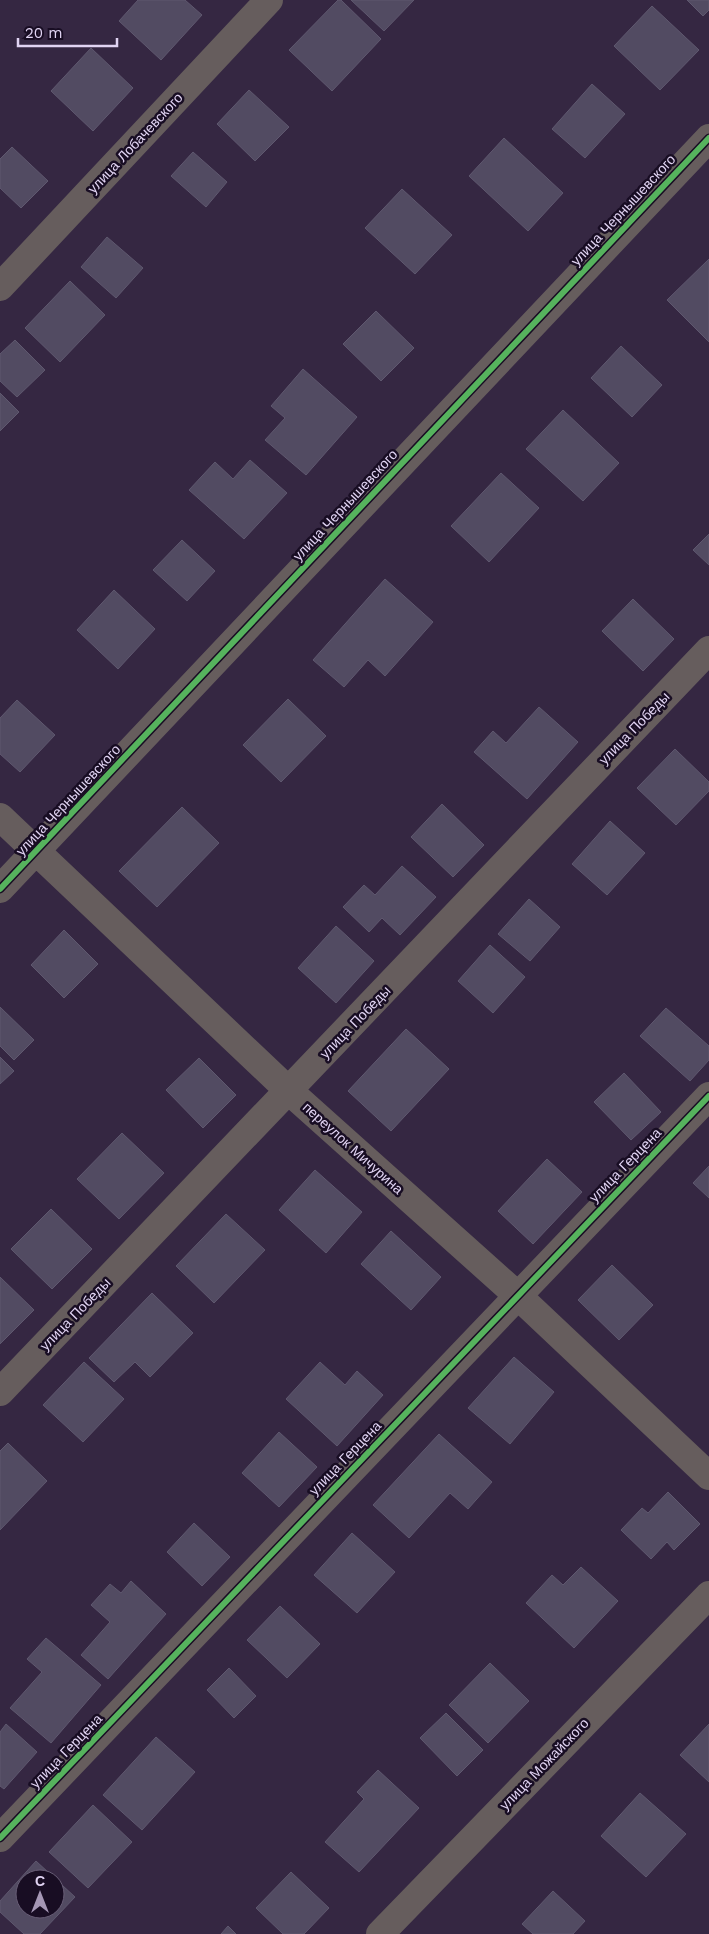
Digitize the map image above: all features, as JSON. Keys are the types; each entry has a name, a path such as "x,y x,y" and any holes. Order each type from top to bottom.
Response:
{"street":[{"name":"улица Лобачевского","path":"0,287 269,0"},
{"name":"улица Чернышевского","path":"0,889 709,138"},
{"name":"улица Победы","path":"0,1392 709,650"},
{"name":"переулок Мичурина","path":"0,817 289,1091 517,1296 709,1476"},
{"name":"улица Герцена","path":"0,1838 709,1096"},
{"name":"улица Можайского","path":"380,1934 709,1595"}],"building":[{"path":"138,0 185,0 202,15 161,60 119,21"},
{"path":"338,0 341,0 381,39 332,91 289,50"},
{"path":"351,0 414,0 384,31"},
{"path":"687,0 709,0 709,10 703,16"},
{"path":"652,6 699,50 660,90 614,46"},
{"path":"91,48 133,88 93,131 51,91"},
{"path":"592,84 625,114 585,158 552,129"},
{"path":"249,90 289,127 255,161 217,124"},
{"path":"504,138 563,193 528,231 469,176"},
{"path":"12,147 48,181 21,208 0,188 0,159"},
{"path":"193,152 227,182 206,207 171,176"},
{"path":"402,189 452,235 415,274 365,228"},
{"path":"107,237 143,268 116,298 81,267"},
{"path":"709,259 709,342 667,300"},
{"path":"70,281 105,315 60,362 25,328"},
{"path":"376,311 414,348 381,381 343,344"},
{"path":"15,340 45,370 17,397 0,381 0,354"},
{"path":"621,346 662,385 632,417 591,378"},
{"path":"303,369 357,417 306,475 265,440 285,418 271,406"},
{"path":"0,393 19,412 0,431"},
{"path":"563,410 619,463 583,501 526,449"},
{"path":"250,460 287,493 244,539 189,490 215,462 233,479"},
{"path":"501,473 539,508 489,562 451,526"},
{"path":"709,534 709,565 693,550"},
{"path":"182,540 215,571 187,601 153,570"},
{"path":"385,579 433,622 385,676 368,660 344,687 313,660"},
{"path":"114,590 155,629 118,669 77,630"},
{"path":"633,599 674,639 643,671 602,631"},
{"path":"288,699 326,736 281,782 243,745"},
{"path":"17,700 55,735 20,772 0,754 0,718"},
{"path":"539,707 578,742 527,799 474,752 493,731 506,743"},
{"path":"675,749 709,782 709,791 676,825 637,788"},
{"path":"442,804 484,845 453,877 411,837"},
{"path":"182,807 219,843 157,907 119,871"},
{"path":"610,821 645,853 607,895 572,864"},
{"path":"402,866 436,897 400,935 382,918 369,932 343,907 364,885 375,895"},
{"path":"529,899 560,927 530,961 498,934"},
{"path":"336,926 374,961 336,1003 298,968"},
{"path":"64,930 98,964 64,998 31,965"},
{"path":"490,945 525,977 493,1013 458,981"},
{"path":"0,1007 34,1040 14,1060 0,1046"},
{"path":"666,1008 709,1046 709,1060 690,1081 640,1036"},
{"path":"406,1029 449,1069 391,1131 348,1091"},
{"path":"0,1057 14,1071 0,1084"},
{"path":"199,1058 236,1095 203,1128 166,1090"},
{"path":"624,1073 661,1112 631,1140 594,1102"},
{"path":"122,1133 164,1173 119,1219 77,1179"},
{"path":"547,1159 582,1192 533,1244 498,1211"},
{"path":"709,1166 709,1198 693,1183"},
{"path":"315,1170 362,1212 326,1253 279,1210"},
{"path":"51,1209 92,1249 52,1289 11,1249"},
{"path":"226,1214 265,1250 214,1303 176,1266"},
{"path":"391,1231 441,1277 411,1310 361,1264"},
{"path":"612,1265 653,1305 619,1340 578,1300"},
{"path":"0,1277 34,1310 0,1344"},
{"path":"152,1293 193,1333 150,1377 135,1362 114,1382 89,1358"},
{"path":"514,1357 554,1392 510,1444 468,1408"},
{"path":"84,1362 124,1399 83,1442 43,1405"},
{"path":"320,1362 345,1385 357,1371 383,1395 337,1446 286,1399"},
{"path":"279,1432 317,1467 279,1507 242,1473"},
{"path":"439,1434 492,1482 468,1509 450,1493 409,1538 373,1505"},
{"path":"8,1443 47,1481 0,1530 0,1451"},
{"path":"668,1492 700,1524 674,1550 667,1542 651,1559 621,1530 642,1508 648,1513"},
{"path":"194,1523 230,1557 202,1586 167,1552"},
{"path":"352,1533 395,1572 357,1613 314,1575"},
{"path":"581,1567 618,1601 574,1648 526,1603 552,1575 563,1585"},
{"path":"131,1581 166,1614 108,1679 81,1655 110,1622 91,1605 110,1584 121,1593"},
{"path":"280,1606 320,1644 287,1678 247,1640"},
{"path":"46,1638 101,1685 51,1743 10,1708 42,1672 27,1659"},
{"path":"490,1663 529,1701 488,1743 449,1705"},
{"path":"229,1668 256,1696 234,1718 207,1690"},
{"path":"446,1713 483,1750 457,1776 420,1738"},
{"path":"6,1724 37,1752 4,1789 0,1786 0,1732"},
{"path":"709,1724 709,1782 680,1755"},
{"path":"156,1737 195,1772 142,1830 103,1795"},
{"path":"378,1770 419,1808 359,1872 325,1842 364,1799 357,1792"},
{"path":"640,1793 686,1834 646,1877 601,1836"},
{"path":"93,1805 132,1842 88,1888 49,1852"},
{"path":"36,1861 45,1869 29,1869"},
{"path":"291,1872 329,1908 304,1934 283,1934 256,1908"},
{"path":"15,1884 15,1919 54,1919 40,1934 24,1934 0,1912 0,1901"},
{"path":"65,1888 75,1897 65,1908"},
{"path":"553,1891 585,1921 573,1934 533,1934 522,1924"},
{"path":"228,1926 236,1934 221,1934"}],"cycle path":[{"path":"0,889 709,138"},
{"path":"0,1838 709,1096"}]}
